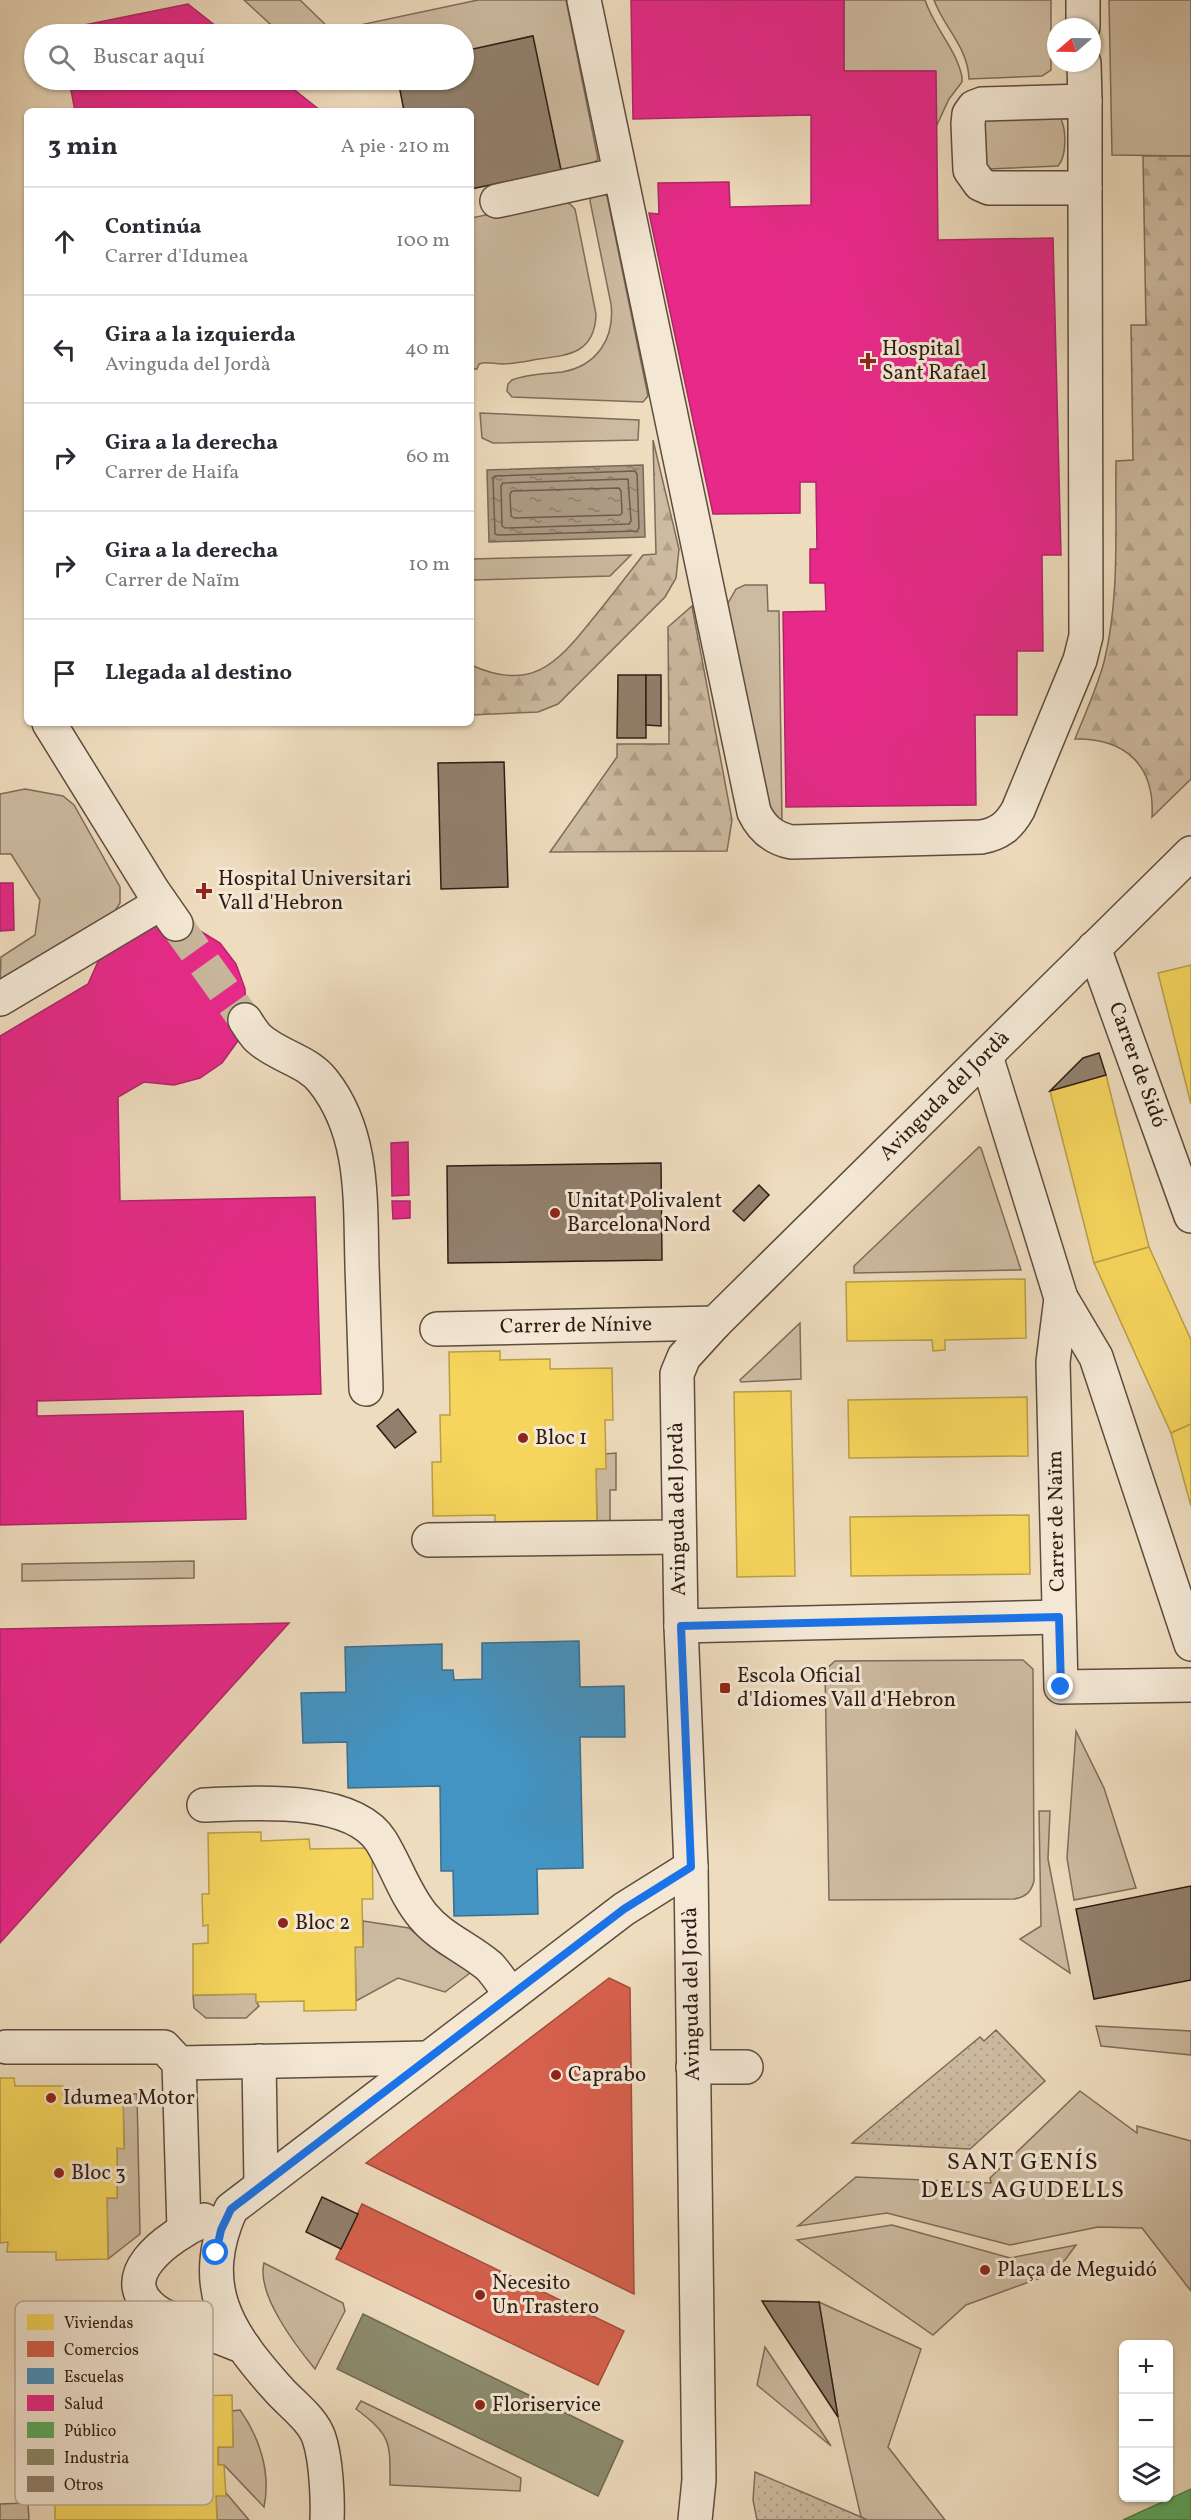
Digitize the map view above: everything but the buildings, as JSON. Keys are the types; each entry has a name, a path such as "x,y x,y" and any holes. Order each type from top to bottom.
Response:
{"street":[{"path":"584,0 754,812 760,824 770,833 779,839 791,842 981,837 1002,830 1012,821 1018,810 1080,660 1086,636 1084,72"},
{"path":"1083,0 1083,18"},
{"path":"1085,101 982,104 974,107 969,114 968,124 970,170 980,184 989,188 1085,188"},
{"path":"498,201 620,174"},
{"path":"0,999 169,914 52,726"},
{"name":"Avinguda del Jordà","path":"695,2520 699,2480 691,1867 681,1626 677,1374 684,1357 715,1323 1191,853"},
{"name":"Carrer de Sidó","path":"1094,948 1191,1215"},
{"path":"245,1020 259,1039 322,1079 338,1105 350,1133 359,1175 366,1389"},
{"name":"Carrer de Naïm","path":"986,1056 1061,1298 1096,1357 1191,1644"},
{"name":"Carrer de Naïm","path":"1061,1298 1053,1362 1061,1687 1191,1685"},
{"name":"Carrer de Nínive","path":"436,1329 715,1323"},
{"path":"429,1540 679,1537"},
{"path":"681,1626 1059,1617"},
{"path":"204,1805 269,1802 344,1812 359,1819 381,1840 406,1892 423,1916 433,1927 490,1967 511,1995"},
{"path":"146,2301 140,2276 149,2256 183,2229 231,2209 624,1909 691,1867"},
{"path":"6,2048 164,2047 179,2063 183,2229"},
{"path":"179,2063 428,2058"},
{"path":"259,2061 261,2184"},
{"path":"693,2067 746,2067"},
{"path":"231,2209 221,2230 216,2253 215,2276 220,2302 230,2326 244,2347 278,2389 304,2415 319,2437 328,2501 327,2520"},
{"path":"213,2335 244,2347"}],"green space":[{"path":"244,0 300,0 325,24 270,24"},
{"path":"478,0 566,0 598,159 592,164 561,170 532,36 474,49 474,24 365,24"},
{"path":"844,0 925,0 955,57 962,77 962,82 949,99 936,127 935,71 844,71"},
{"path":"934,0 1051,0 1051,18 1047,18 1048,72 1042,76 969,79 965,57"},
{"path":"1109,0 1191,0 1191,156 1112,155"},
{"path":"1059,116 1065,141 1063,156 1058,166 989,169 983,167 980,119"},
{"path":"1143,156 1191,156 1191,779 1152,817 1152,799 1148,783 1142,769 1133,758 1109,743 1075,739 1098,681 1109,638 1115,588 1116,461 1133,460 1131,325 1146,325"},
{"path":"602,193 607,196 648,396 643,402 512,397 507,391 508,384 512,380 574,369 594,357 606,339 610,328 611,304 590,201 591,196"},
{"path":"559,200 570,204 575,209 596,314 595,327 586,344 561,356 511,364 482,363 474,369 474,217"},
{"path":"480,413 639,420 638,440 493,443 482,438"},
{"path":"653,440 679,549 676,578 665,597 558,704 538,712 474,715 474,666 492,673 510,676 526,675 540,670 566,650 578,637 643,555 656,554"},
{"path":"631,555 610,576 474,580 474,559"},
{"path":"745,585 767,585 768,611 779,611 782,823 769,819 727,605 736,589"},
{"path":"692,606 732,820 727,851 550,852 617,757 617,744 669,744 668,627"},
{"path":"25,789 63,796 74,805 120,887 120,903 113,914 0,983 1,957 35,935 40,900 11,854 0,854 0,794"},
{"path":"979,1147 1021,1270 854,1273 854,1266"},
{"path":"800,1323 801,1379 741,1382 740,1380"},
{"path":"616,1453 616,1490 610,1490 610,1529 597,1529 596,1469 605,1454"},
{"path":"194,1561 194,1578 22,1581 22,1564"},
{"path":"1023,1660 1033,1669 1034,1881 1030,1891 1014,1899 829,1900 825,1670 835,1661"},
{"path":"1076,1731 1104,1788 1136,1888 1074,1900 1067,1858"},
{"path":"1039,1811 1050,1811 1048,1859 1070,1973 1020,1939 1041,1926"},
{"path":"363,1921 409,1928 439,1953 474,1970 445,1992 398,1978 356,2001 355,1947 363,1947"},
{"path":"256,1994 259,2006 246,2018 206,2018 194,2008 193,1995"},
{"path":"1096,2026 1191,2031 1191,2055 1101,2046"},
{"path":"996,2030 1045,2081 970,2149 852,2143 980,2037 984,2041"},
{"path":"1080,2091 1137,2133 1137,2126 1191,2141 1191,2291 1142,2228 1098,2227 1010,2245 887,2213 798,2226 856,2177 991,2183 990,2178"},
{"path":"123,2094 137,2094 140,2234 108,2259 107,2198 117,2198 117,2148 124,2148"},
{"path":"892,2225 1010,2258 1076,2245 1065,2260 1040,2278 966,2305 933,2335 797,2240"},
{"path":"264,2263 343,2303 345,2311 315,2369 279,2319 266,2289 263,2276"},
{"path":"819,2302 921,2349 888,2447 945,2520 867,2520 861,2517 838,2417"},
{"path":"765,2347 831,2446 757,2385"},
{"path":"361,2401 521,2478 520,2491 390,2485 389,2449 383,2434 356,2409"},
{"path":"240,2410 253,2432 262,2456 266,2481 264,2507 224,2465 218,2465 218,2447 233,2447 232,2411"},
{"path":"755,2472 867,2520 757,2520 753,2500"},
{"path":"226,2493 249,2520 217,2520 216,2496"},
{"path":"0,2504 28,2505 29,2520 0,2520"}],"water":[{"path":"643,465 645,537 489,542 487,470"}],"tunnel":[{"path":"176,924 245,1020"}],"place":[{"name":"Hospital Sant Rafael","path":"868,361"},
{"name":"Hospital Universitari Vall d'Hebron","path":"204,891"},
{"name":"Unitat Polivalent Barcelona Nord","path":"555,1213"},
{"name":"Bloc 1","path":"523,1438"},
{"name":"Escola Oficial d'Idiomes Vall d'Hebron","path":"725,1688"},
{"name":"Bloc 2","path":"283,1923"},
{"name":"Caprabo","path":"556,2075"},
{"name":"Idumea Motor","path":"51,2098"},
{"name":"Bloc 3","path":"59,2173"},
{"name":"Plaça de Meguidó","path":"985,2270"},
{"name":"Necesito Un Trastero","path":"480,2295"},
{"name":"Floriservice","path":"480,2405"}],"district":[{"name":"SANT GENÍS DELS AGUDELLS","path":"1023,2177"}],"route":[{"path":"216,2253 221,2230 231,2209 261,2184 624,1909 691,1867 681,1626 1059,1617 1061,1687"}]}
